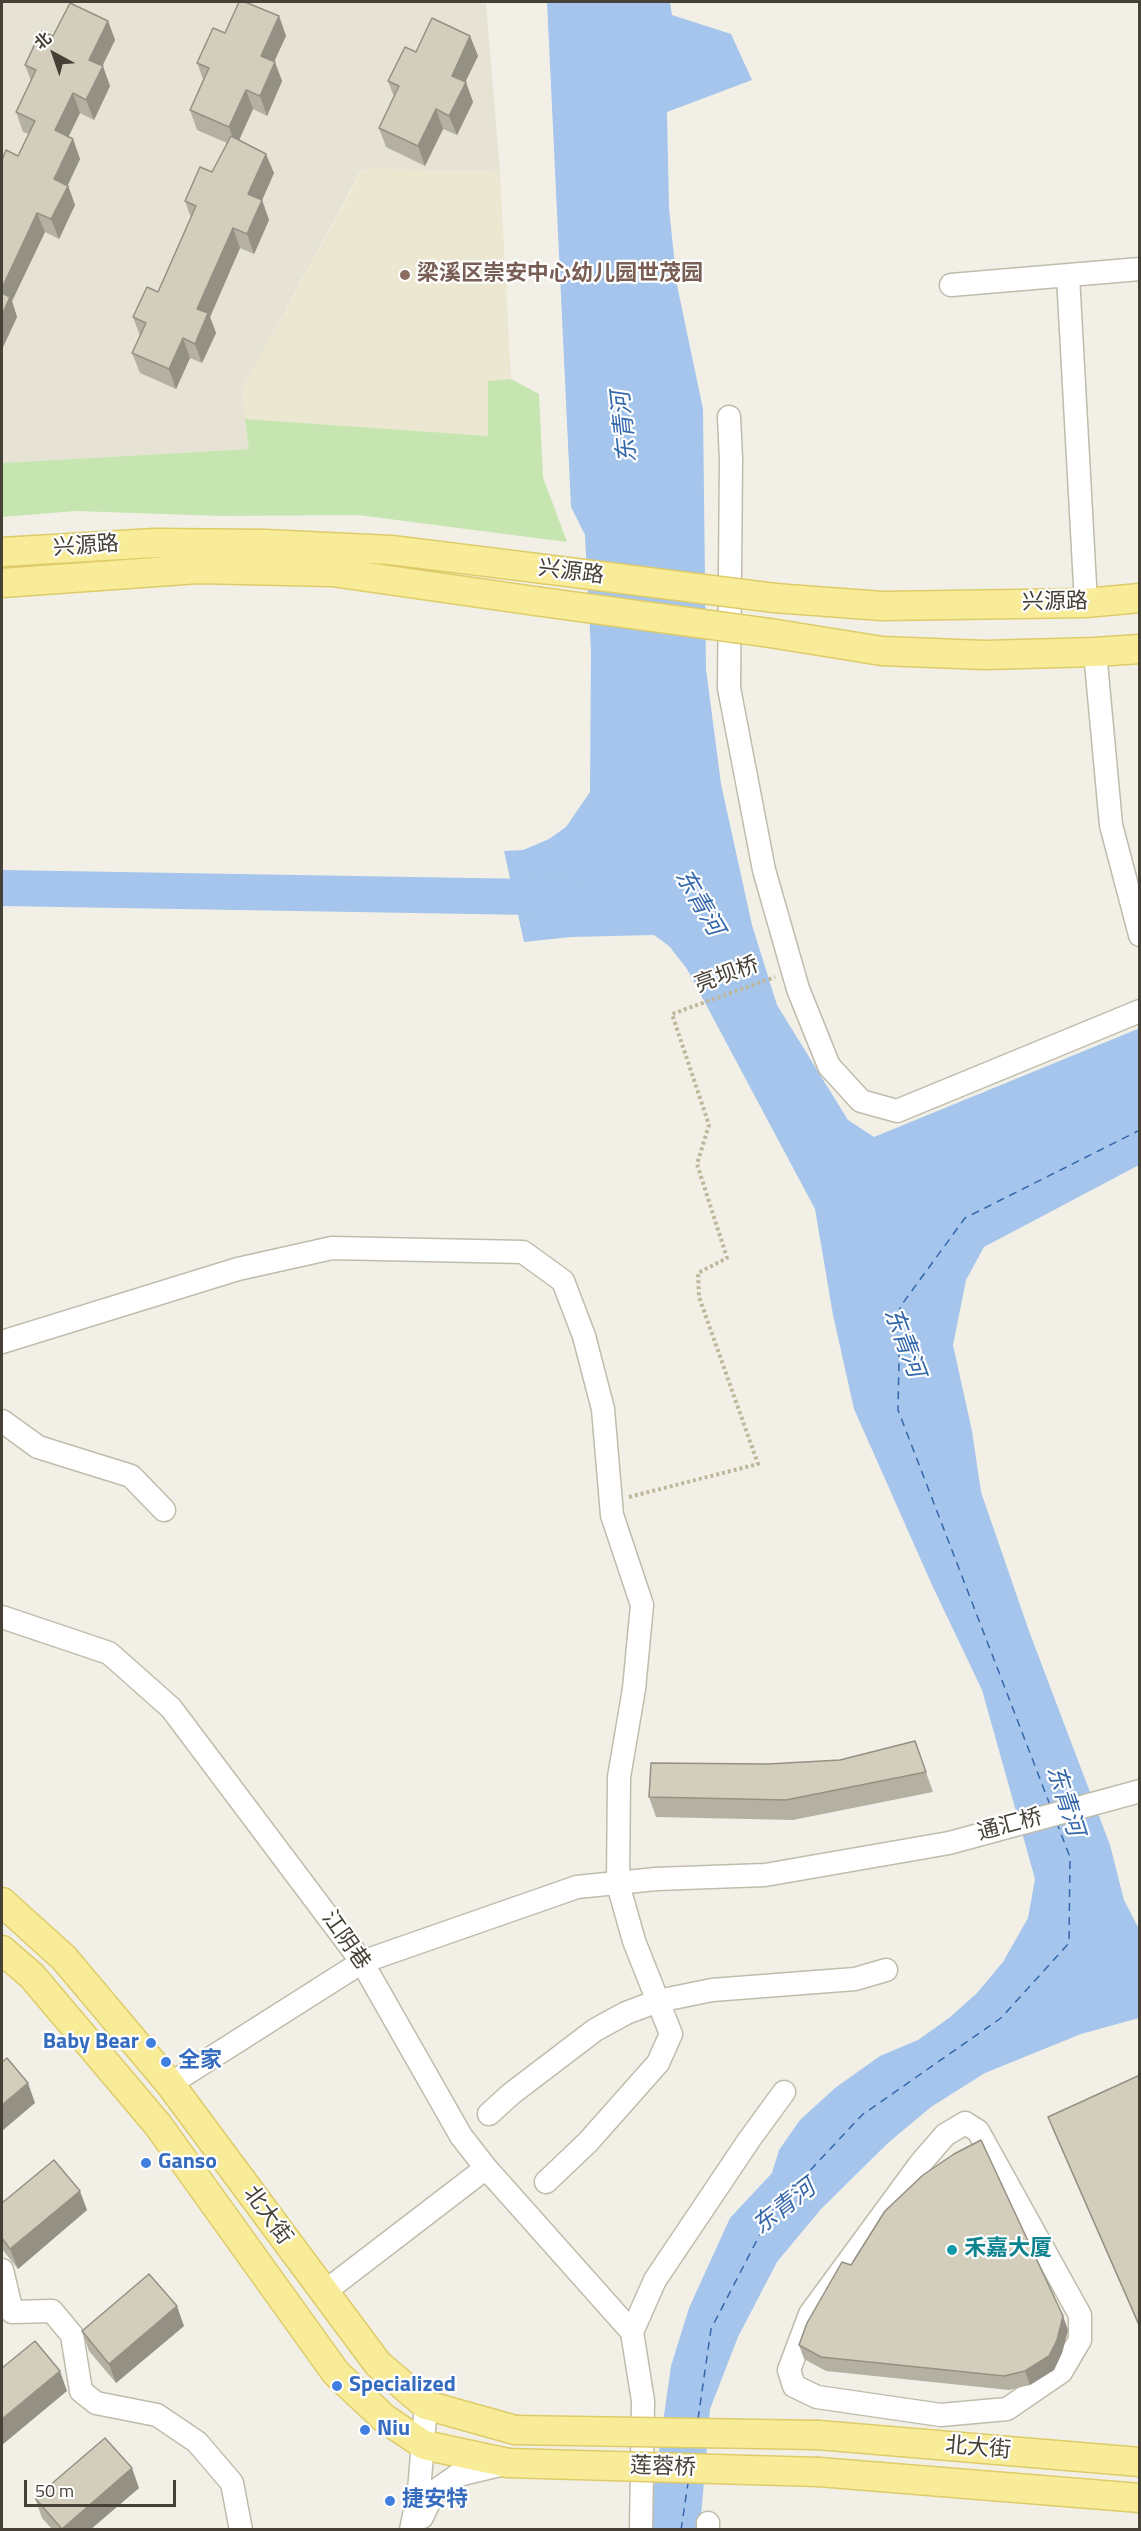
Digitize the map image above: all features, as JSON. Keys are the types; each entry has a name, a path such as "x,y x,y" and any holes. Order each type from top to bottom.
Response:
{"main road":[{"name":"兴源路","path":"2,552 154,543 265,544 391,550 775,598 882,606 1086,603 1140,598"},
{"name":"兴源路","path":"2,583 198,569 332,572 770,633 882,651 985,655 1095,652"},
{"path":"1095,652 1140,649"},
{"name":"北大街","path":"2,1902 64,1958 170,2084 323,2293 378,2364 426,2404 515,2430"},
{"name":"北大街","path":"2,1950 32,1976 158,2125 336,2373 384,2418 424,2445 508,2463"},
{"name":"莲蓉桥","path":"515,2430 818,2435"},
{"name":"北大街","path":"818,2435 1140,2462"},
{"name":"莲蓉桥","path":"508,2463 819,2472"},
{"name":"北大街","path":"819,2472 1140,2498"}],"street":[{"path":"951,285 1140,269"},
{"path":"1068,276 1086,603"},
{"path":"729,417 731,459 729,688 764,870 793,971 829,1066 861,1101 897,1111 1140,1011"},
{"path":"1095,652 1111,825 1140,935"},
{"path":"2,1342 238,1269 332,1248 524,1252 563,1281 584,1336 603,1409 612,1515 642,1605 634,1689 619,1777 618,1884 634,1941 671,2034 658,2063 588,2142 546,2182"},
{"path":"2,1421 38,1447 131,1476 164,1510"},
{"name":"江阴巷","path":"2,1617 109,1653 171,1708 362,1962 461,2136 486,2168 632,2332"},
{"name":"通汇桥","path":"170,2084 362,1962 577,1887 656,1879 765,1875 949,1843 1140,1791"},
{"path":"489,2114 511,2094 595,2030 626,2013 658,2001 712,1990 855,1979 886,1970"},
{"path":"641,2529 643,2401 632,2332 655,2280 784,2092"},
{"path":"965,2123 978,2131 1080,2315 1080,2340 1061,2372 1007,2409 941,2415 869,2405 817,2397 794,2386 789,2370 810,2314 837,2276 945,2134 965,2123"},
{"path":"323,2293 486,2168"},
{"path":"2,2271 12,2312 52,2311 72,2335 81,2391 96,2403 157,2415 197,2442 232,2483 241,2529"},
{"path":"411,2529 419,2491 426,2404"},
{"path":"865,2440 869,2405"},
{"path":"416,2529 434,2492 458,2475 508,2463"}],"path":[{"name":"亮坝桥","path":"611,1502 758,1464 699,1298 698,1273 727,1258 697,1164 709,1125 672,1014 793,971"}],"shaded area":[{"path":"2,2 486,2 500,171 362,169 242,390 249,449 2,463"},
{"name":"梁溪区崇安中心幼儿园世茂园","path":"363,169 500,171 511,379 488,381 488,437 245,419 242,390"}],"green space":[{"path":"511,379 539,394 543,477 567,542 358,515 222,516 76,511 2,517 2,463 249,449 245,419 488,436 488,381"}],"water":[{"name":"东青河","path":"547,2 670,2 672,15 731,34 752,80 667,112 669,208 677,285 703,409 706,669 721,784 752,925 777,1005 848,1120 874,1137 1140,1028 1139,1165 984,1247 966,1280 953,1345 972,1431 981,1492 1029,1631 1110,1845 1124,1900 1139,1929 1139,2018 1081,2034 985,2073 931,2107 888,2143 821,2209 777,2262 738,2337 710,2409 700,2529 648,2529 671,2366 689,2308 730,2218 772,2173 779,2150 800,2120 835,2088 880,2056 918,2040 949,2018 977,1993 1003,1962 1028,1918 1035,1879 982,1690 932,1585 854,1409 833,1315 815,1209 687,969 669,946 654,935 571,937 524,942 504,851 523,850 549,839 566,827 590,792 591,651 585,535 571,507"}],"building":[{"path":"239,2 245,2 279,16 261,56 275,62 260,96 246,90 229,127 190,110 209,68 197,63 213,28 225,33"},
{"path":"70,3 108,21 89,60 103,66 86,100 73,93 55,130 73,139 54,179 68,186 51,219 37,213 2,288 2,160 6,150 18,156 35,121 16,112 36,70 25,65 41,31 53,36"},
{"path":"432,18 470,36 452,76 466,82 449,116 436,109 418,146 379,128 399,86 388,81 405,47 416,52"},
{"path":"231,136 266,154 248,194 262,200 247,234 233,228 197,309 208,313 195,344 183,338 169,369 132,353 146,323 133,317 147,287 158,292 196,206 185,201 200,167 212,172"},
{"path":"2,293 10,297 2,315"},
{"path":"915,1741 926,1772 786,1800 649,1797 651,1763 768,1764 840,1760"},
{"path":"7,2058 28,2083 2,2105 2,2062"},
{"path":"1140,2075 1140,2327 1048,2117"},
{"name":"禾嘉大厦","path":"981,2140 1063,2316 1057,2340 1049,2356 1025,2371 1004,2376 821,2357 799,2345 807,2323 842,2262 851,2265 885,2211 923,2175 954,2154"},
{"path":"54,2160 80,2191 10,2249 2,2238 2,2203"},
{"path":"149,2274 177,2306 109,2364 82,2331"},
{"path":"35,2341 60,2371 2,2419 2,2368"},
{"path":"105,2438 132,2468 62,2529 35,2498"}],"waterway":[{"path":"2,888 531,897 562,892"}],"ferry route":[{"path":"1050,1805 898,1410 900,1307 965,1218 1140,1130"},
{"path":"698,2419 711,2329 772,2211 862,2115 1001,2018 1069,1943 1070,1857 1058,1826"},
{"path":"681,2530 688,2483"}],"place":[{"name":"梁溪区崇安中心幼儿园世茂园","path":"405,275"},
{"name":"Baby Bear","path":"151,2043"},
{"name":"全家","path":"166,2062"},
{"name":"Ganso","path":"146,2163"},
{"name":"禾嘉大厦","path":"952,2250"},
{"name":"Specialized","path":"337,2386"},
{"name":"Niu","path":"365,2430"},
{"name":"捷安特","path":"390,2501"}]}
